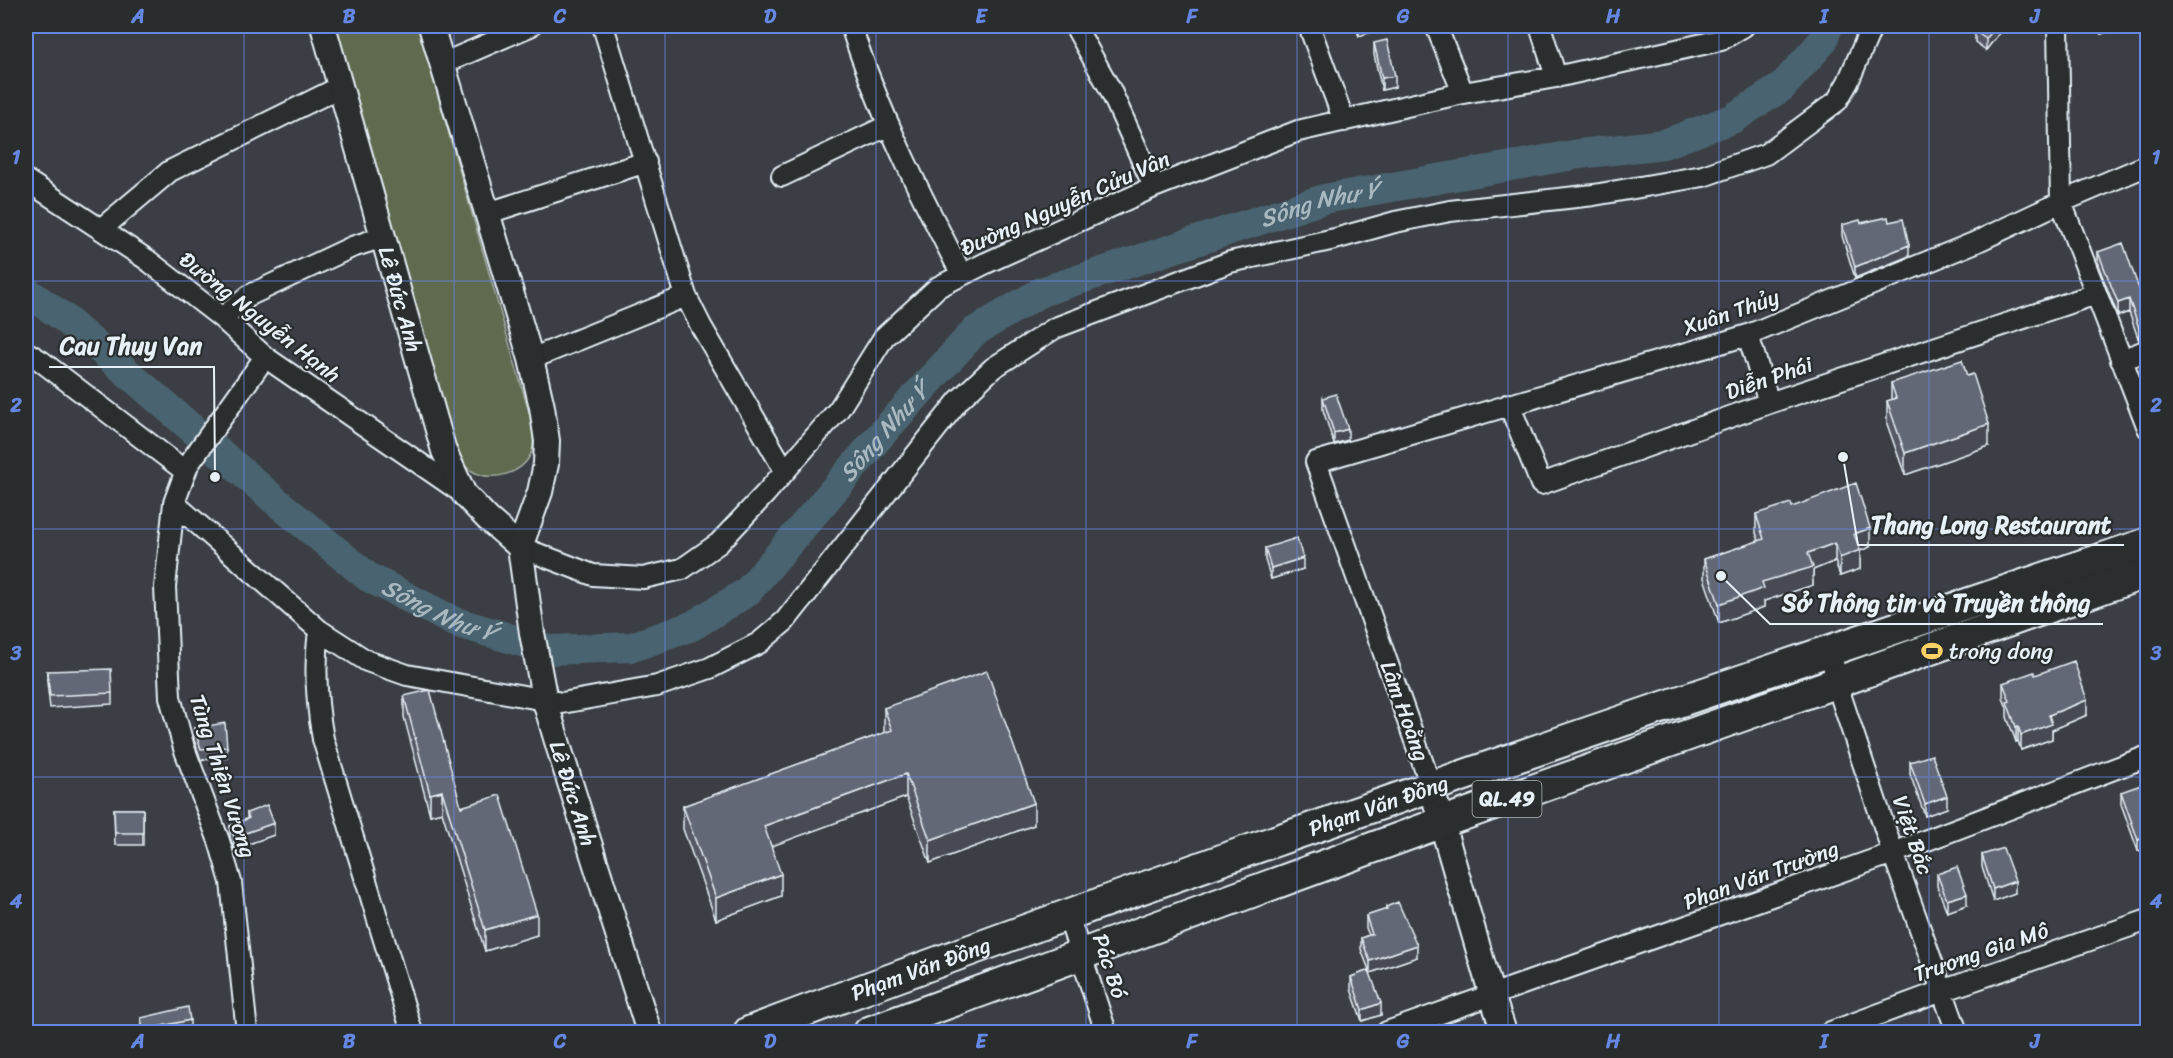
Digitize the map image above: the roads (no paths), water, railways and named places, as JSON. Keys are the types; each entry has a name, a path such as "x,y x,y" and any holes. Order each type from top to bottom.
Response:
{"main road":[{"name":"Phạm Văn Đồng","path":"749,1032 1068,915 1431,786 2148,543"},
{"name":"Phạm Văn Đồng","path":"869,1032 1443,822 2148,572"}],"street":[{"name":"Lê Đức Anh","path":"323,26 444,451 464,494 520,547"},
{"name":"Lê Đức Anh","path":"431,26 531,359 542,407 547,441 546,464 540,492 520,547 524,586 543,690 649,1032"},
{"path":"442,64 530,26"},
{"path":"603,26 686,296 785,471"},
{"path":"852,26 867,74 913,181 962,275"},
{"path":"1075,26 1110,88 1154,188"},
{"path":"1310,26 1344,121"},
{"path":"1436,26 1463,93"},
{"path":"1540,26 1556,77"},
{"name":"Đường Nguyễn Cửu Vân","path":"520,547 593,575 643,578 682,569 718,543 785,471 839,409 884,337 938,287 1154,188 1298,131 1463,93 1556,77 1721,40 1744,26"},
{"path":"174,503 319,630 368,661 407,675 543,690 562,703 657,686 710,668 759,643 784,621 959,400 993,368 1055,328 1230,262 1450,211 1594,195 1703,176 1766,154 1837,101 1848,82 1872,26"},
{"path":"2058,26 2061,202 2148,428"},
{"path":"101,229 170,171 340,87"},
{"path":"782,176 889,125"},
{"path":"488,213 646,162"},
{"name":"Xuân Thủy","path":"1316,462 1748,335 1976,242 2148,165"},
{"name":"Đường Nguyễn Hạnh","path":"26,180 146,259 222,318 265,357 464,494"},
{"path":"222,318 250,296 352,248 383,237"},
{"name":"Diễn Phái","path":"1509,404 1541,484 1768,403 2096,294"},
{"path":"531,359 686,296"},
{"path":"1748,335 1768,403"},
{"path":"2121,360 2148,350"},
{"path":"26,352 187,468"},
{"name":"Tùng Thiện Vương","path":"246,1032 231,882 219,841 184,748 170,697 165,587 174,503 187,468 265,357"},
{"name":"Lâm Hoằng","path":"1316,462 1443,822 1504,1032"},
{"path":"319,630 315,663 318,712 323,739 412,1032"},
{"name":"Việt Bắc","path":"1831,650 1836,682 1893,853 1957,1032"},
{"name":"Phan Văn Trường","path":"1388,1032 1893,853 2148,756"},
{"name":"Pác Bó","path":"1068,915 1106,1032"},
{"name":"Trương Gia Mô","path":"1831,1032 2148,920"}],"waterway":[{"name":"Sông Như Ý","path":"26,291 64,318 278,503 368,577 455,622 549,650 632,647 692,626 747,592 884,431 974,332 1041,292 1324,199 1579,154 1664,144 1732,119 1782,87 1823,41 1828,26"}],"place":[{"name":"Thang Long Restaurant","path":"1843,457"},
{"name":"Cau Thuy Van","path":"215,477"},
{"name":"Sở Thông tin và Truyền thông","path":"1721,576"},
{"name":"trong dong","path":"1932,651"}]}
